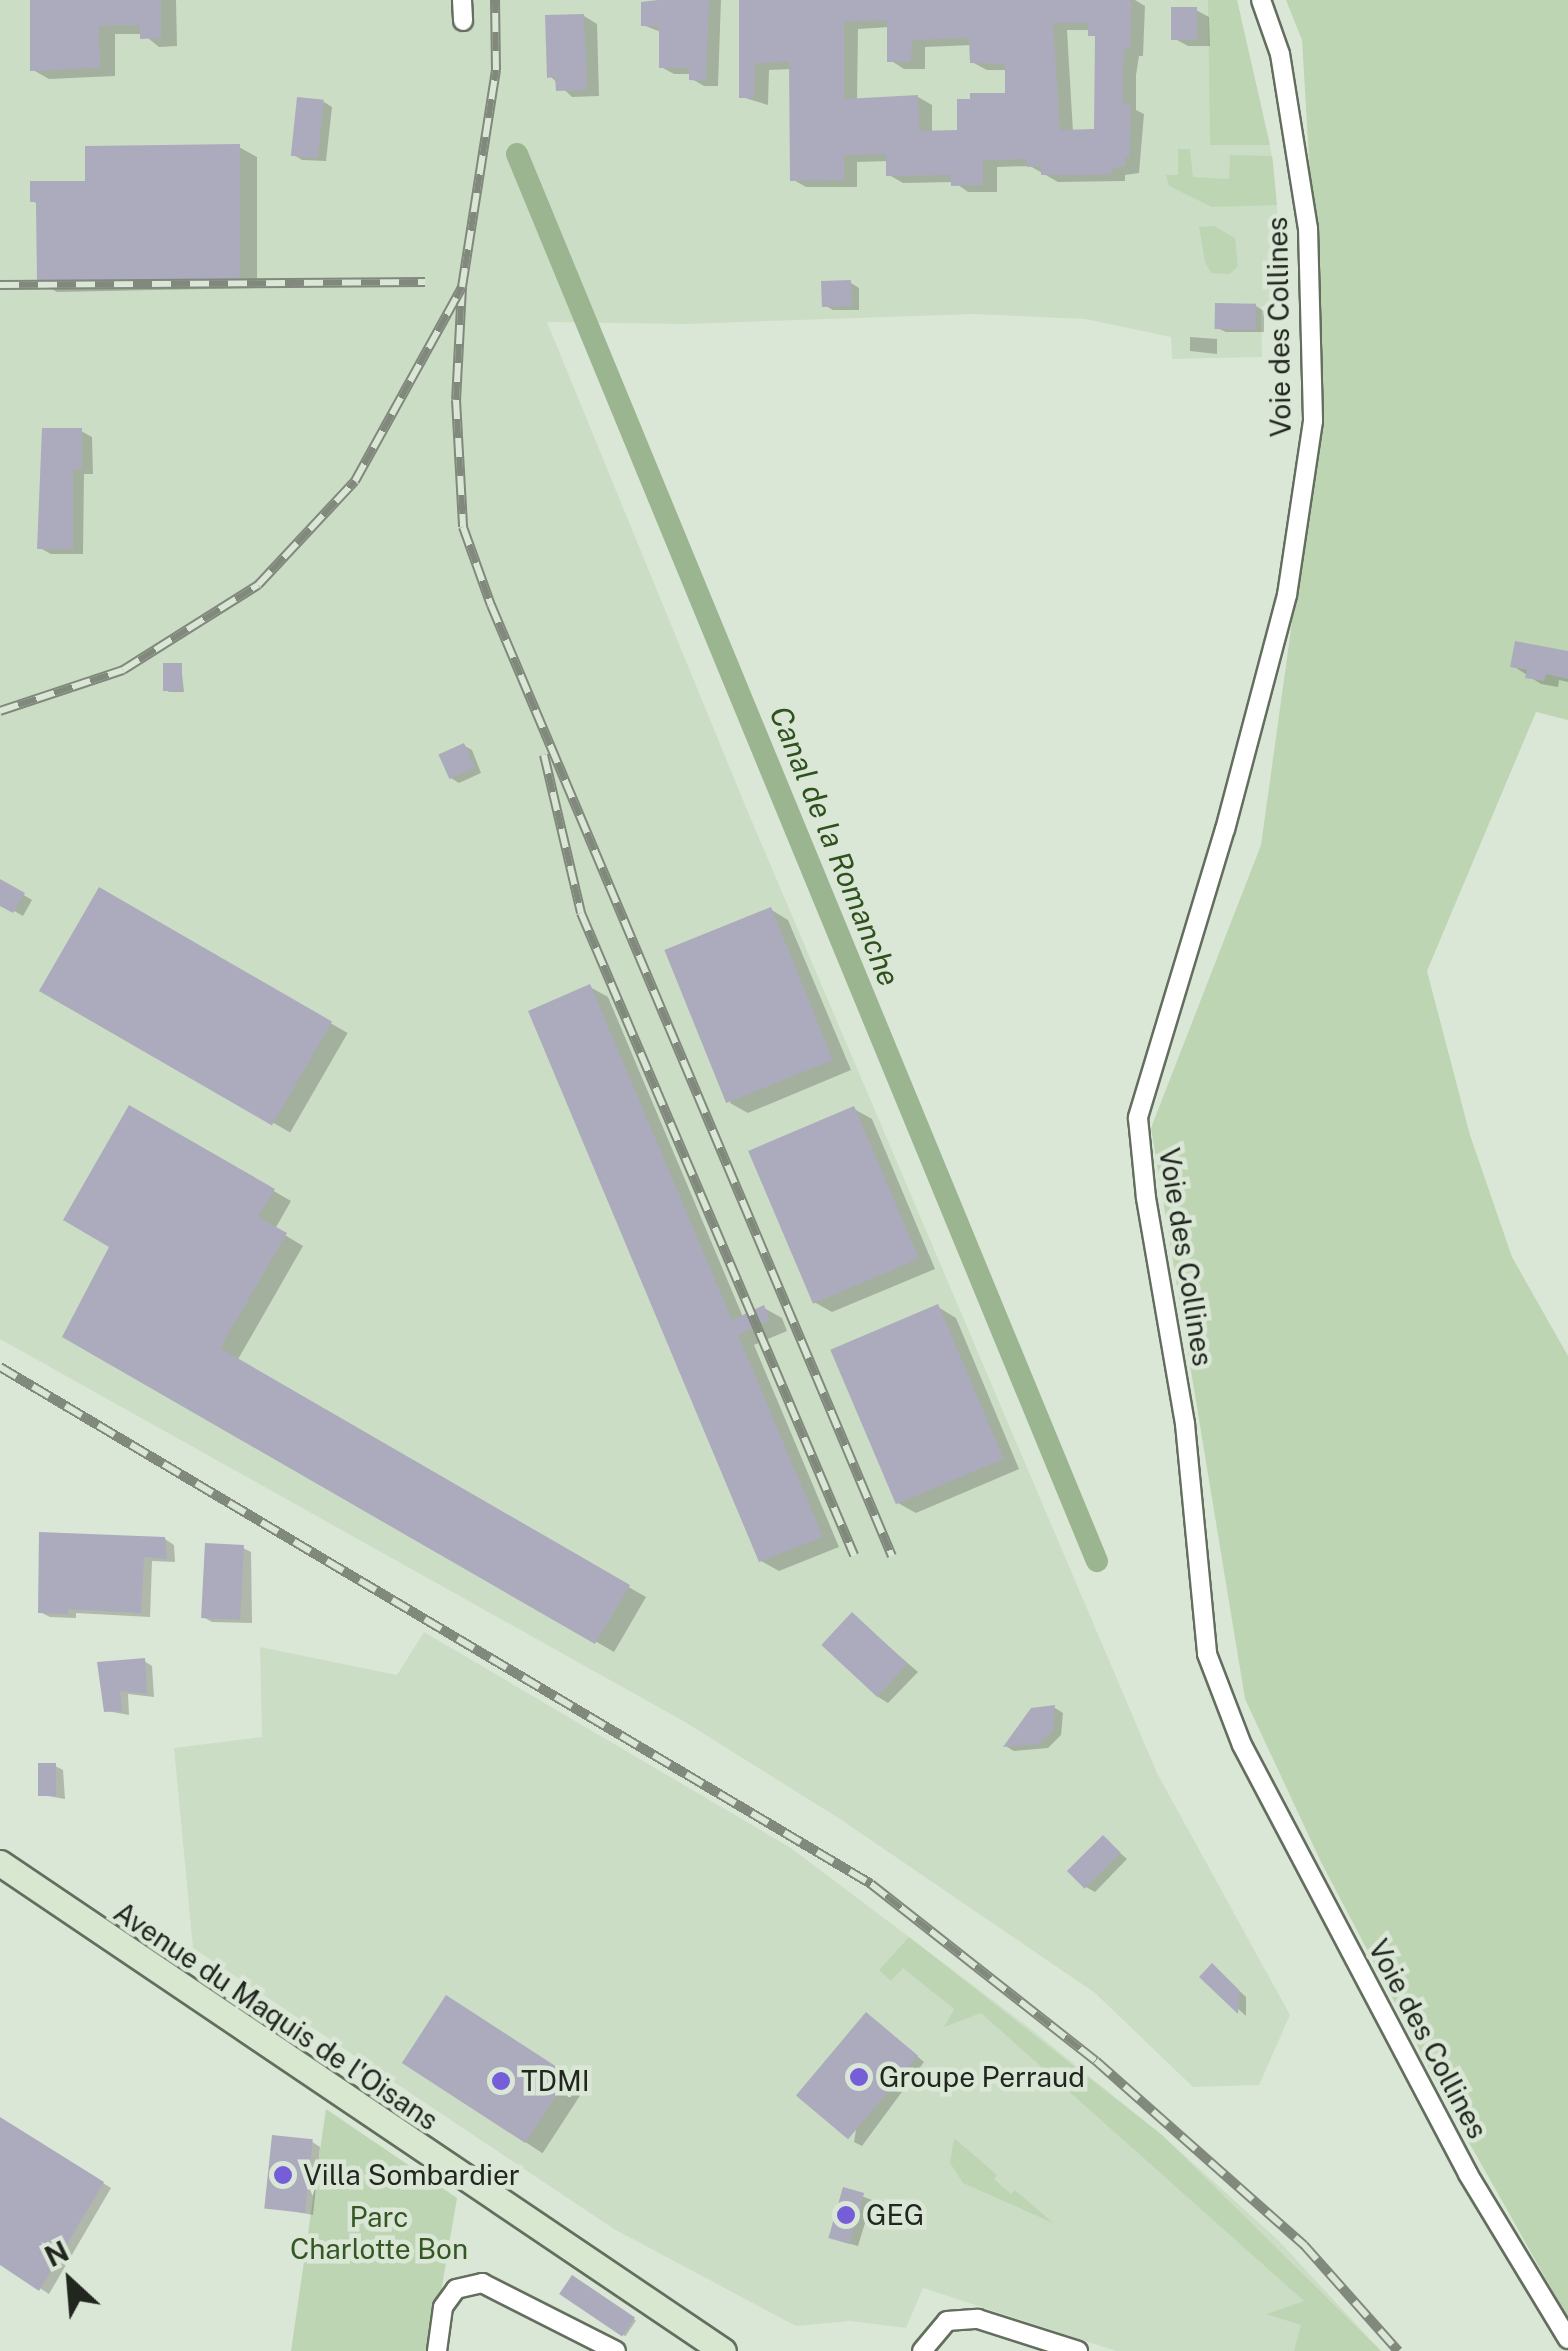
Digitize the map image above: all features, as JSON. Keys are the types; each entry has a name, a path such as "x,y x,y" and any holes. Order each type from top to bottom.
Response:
{"street":[{"path":"462,0 463,22"},
{"name":"Voie des Collines","path":"1261,0 1280,54 1308,228 1313,421 1288,595 1225,829 1138,1118 1146,1198 1185,1424 1207,1654 1242,1744 1468,2174 1568,2340"},
{"name":"Avenue du Maquis de l'Oisans","path":"0,1863 459,2177 723,2350"},
{"path":"437,2351 443,2307 456,2288 482,2283 616,2351"},
{"path":"922,2351 947,2321 978,2319 1078,2351"},
{"path":"937,2351 947,2321"}],"shaded area":[{"path":"0,0 1237,0 1273,161 1285,300 1261,307 1262,357 1172,359 1171,337 1085,319 974,314 685,324 547,322 745,805 1157,1773 1290,2015 1259,2085 1193,2087 1095,1993 840,1819 685,1722 0,1339"},
{"path":"424,1632 791,1848 1027,2026 1162,2135 1278,2240 1381,2351 1116,2351 923,2288 906,2328 850,2321 796,2326 614,2229 193,1948 174,1748 262,1737 260,1647 397,1675"}],"green space":[{"path":"1208,0 1237,0 1270,145 1210,145"},
{"path":"1286,0 1568,0 1568,720 1536,712 1427,971 1470,1135 1512,1257 1568,1356 1568,2318 1458,2123 1321,1862 1245,1699 1151,1128 1261,845 1318,435 1319,329 1302,40"},
{"path":"1178,149 1190,149 1193,177 1229,179 1230,155 1272,156 1277,205 1212,207 1169,186 1166,175 1178,175"},
{"path":"1214,226 1235,238 1238,266 1230,274 1211,273 1205,262 1199,227"},
{"path":"909,1937 1162,2135 1381,2351 1294,2351 1301,2325 1266,2314 1304,2301 981,2013 944,2027 954,2009 903,1968 891,1981 879,1970"},
{"name":"Parc Charlotte Bon","path":"326,2109 457,2198 431,2351 291,2351"},
{"path":"954,2138 997,2175 994,2179 1011,2194 1015,2190 1053,2223 963,2183 950,2163"}],"building":[{"path":"30,0 161,0 161,38 140,39 140,25 99,26 100,68 30,71"},
{"path":"709,0 706,81 689,80 689,68 659,68 659,26 641,26 641,2"},
{"path":"739,0 1131,0 1130,49 1125,49 1123,66 1123,103 1131,104 1129,157 1125,158 1125,166 1112,168 1112,174 1041,175 1041,166 1027,167 1026,159 983,160 983,185 951,186 951,175 886,176 886,154 844,155 844,180 790,181 789,62 755,63 754,98 739,98","holes":["887,20 887,62 911,62 912,40 969,38 970,63 1005,64 1005,93 970,93 970,99 957,99 957,130 919,131 918,95 844,99 844,22","1053,23 1088,23 1088,36 1095,36 1094,129 1060,130"]},
{"path":"1171,7 1197,7 1197,40 1171,40"},
{"path":"584,14 587,90 556,91 555,77 547,78 545,15"},
{"path":"297,97 324,100 318,158 291,156"},
{"path":"240,144 240,280 37,283 36,202 30,202 30,181 85,181 85,146"},
{"path":"851,280 852,306 822,307 821,281"},
{"path":"1215,303 1256,304 1256,330 1215,329"},
{"path":"42,428 82,428 82,469 73,469 73,549 37,549"},
{"path":"1515,641 1568,651 1568,679 1546,674 1544,681 1525,678 1527,670 1510,667"},
{"path":"163,663 182,663 182,691 163,691"},
{"path":"464,743 475,768 449,779 438,754"},
{"path":"0,879 25,893 13,913 0,906"},
{"path":"99,887 332,1022 272,1125 39,991"},
{"path":"771,907 833,1060 726,1103 664,950"},
{"path":"590,984 732,1320 764,1305 770,1320 738,1335 823,1537 759,1562 528,1011"},
{"path":"129,1105 275,1189 258,1217 287,1233 220,1348 630,1585 595,1644 62,1337 109,1247 63,1220"},
{"path":"854,1106 919,1259 813,1304 748,1151"},
{"path":"938,1304 1004,1459 896,1504 830,1350"},
{"path":"39,1532 165,1537 167,1559 144,1557 141,1613 68,1609 68,1614 38,1613"},
{"path":"205,1543 244,1545 240,1620 201,1618"},
{"path":"852,1612 908,1664 877,1697 821,1645"},
{"path":"145,1658 147,1694 120,1691 122,1711 104,1712 97,1662"},
{"path":"1055,1705 1053,1731 1039,1744 1003,1747 1031,1708"},
{"path":"38,1763 56,1763 56,1796 38,1796"},
{"path":"1103,1835 1121,1853 1085,1889 1067,1871"},
{"path":"1212,1963 1239,1990 1238,2014 1199,1977"},
{"path":"446,1995 569,2075 525,2143 402,2063"},
{"name":"Groupe Perraud","path":"866,2012 918,2056 848,2139 796,2095"},
{"path":"0,2117 104,2182 39,2291 0,2265"},
{"name":"Villa Sombardier","path":"272,2135 313,2139 305,2213 264,2209"},
{"name":"GEG","path":"843,2187 864,2193 850,2244 828,2238"},
{"path":"572,2275 635,2317 622,2337 559,2294"}],"waterway":[{"name":"Canal de la Romanche","path":"517,154 1097,1561"}],"railway":[{"path":"0,711 123,670 258,585 355,481 462,287 496,70 495,0"},
{"path":"0,285 425,282"},
{"path":"462,287 456,400 463,527 491,605 892,1556"},
{"path":"544,755 581,913 854,1555"},
{"path":"0,1367 871,1884 1096,2061 1304,2245 1398,2351"}],"place":[{"name":"Groupe Perraud","path":"859,2077"},
{"name":"TDMI","path":"501,2081"},
{"name":"Villa Sombardier","path":"283,2175"},
{"name":"GEG","path":"846,2215"}]}
